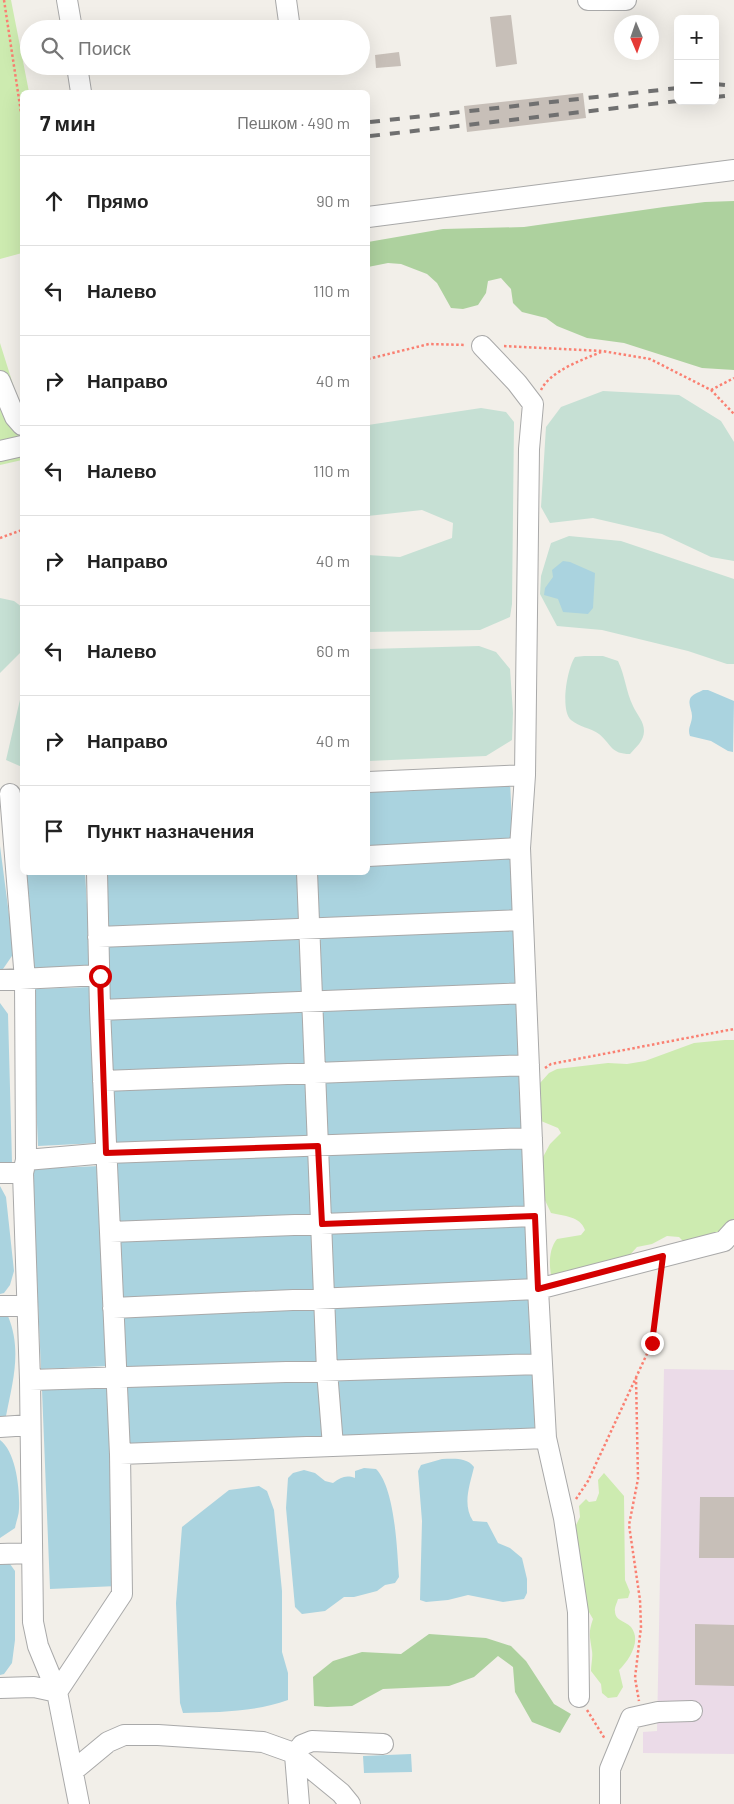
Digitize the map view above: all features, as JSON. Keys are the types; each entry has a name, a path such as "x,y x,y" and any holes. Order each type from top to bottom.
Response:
{"lane":[{"path":"67,0 70,20"},
{"path":"286,0 289,20"},
{"path":"588,0 626,0"},
{"path":"78,75 80,90"},
{"path":"370,216 734,170"},
{"path":"482,346 517,383 533,404 529,449 524,775 520,848 546,1438 564,1518 578,1612 579,1697"},
{"path":"0,382 14,417 20,423"},
{"path":"0,452 20,447"},
{"path":"370,782 524,775"},
{"path":"11,793 25,980 24,1167 30,1380 32,1622 38,1646 57,1692 79,1804"},
{"path":"370,856 520,848"},
{"path":"57,1692 122,1594 120,1454 100,1010 97,875"},
{"path":"307,875 327,1371 333,1446"},
{"path":"98,937 523,920"},
{"path":"0,980 100,976"},
{"path":"100,1010 526,993"},
{"path":"103,1081 316,1072 529,1073"},
{"path":"0,1173 106,1153 532,1138"},
{"path":"110,1232 535,1216"},
{"path":"113,1308 538,1289 724,1241 734,1230"},
{"path":"0,1306 27,1306"},
{"path":"30,1380 542,1364"},
{"path":"0,1427 30,1426"},
{"path":"120,1454 546,1438"},
{"path":"0,1554 32,1553"},
{"path":"0,1688 34,1686 57,1692"},
{"path":"610,1804 610,1769 631,1718 658,1712 692,1711"},
{"path":"73,1771 108,1742 124,1735 158,1735 264,1742 296,1755 341,1793 350,1804"},
{"path":"298,1804 296,1755 302,1745 312,1741 383,1744"}],"path":[{"path":"4,0 20,106"},
{"path":"533,404 544,384 564,369 602,351"},
{"path":"650,359 711,390 734,414"},
{"path":"711,390 734,378"},
{"path":"0,538 20,531"},
{"path":"529,1073 551,1064 734,1029"},
{"path":"564,1518 588,1481 652,1343 663,1256"},
{"path":"636,1377 638,1479 629,1525 640,1600 641,1627 635,1678 642,1716"},
{"path":"579,1697 616,1755"}],"shaded area":[{"path":"664,1369 734,1370 734,1754 643,1753 643,1732 657,1731"}],"green space":[{"path":"0,0 11,0 20,46 20,75 26,75 29,90 20,90 20,254 0,259"},
{"path":"734,201 734,370 702,368 624,343 587,338 557,326 546,318 522,312 513,303 511,289 501,278 488,281 486,293 478,305 463,309 451,308 437,283 427,274 401,264 388,263 370,267 370,242 443,229 524,227 705,202"},
{"path":"0,343 20,407 20,460 0,465"},
{"path":"603,391 679,395 721,421 734,442 734,561 711,557 662,534 593,518 550,523 541,507 546,427 561,407"},
{"path":"481,408 506,412 514,422 512,604 510,617 480,630 370,632 370,555 400,557 452,538 453,523 422,510 370,516 370,425"},
{"path":"569,536 621,541 734,579 734,664 727,664 688,651 602,630 557,626 540,594 541,576 551,543"},
{"path":"0,598 14,601 20,606 20,653 0,673"},
{"path":"479,646 496,652 510,669 513,713 512,740 486,756 370,761 370,649"},
{"path":"603,656 618,661 631,701 644,727 644,735 641,741 630,754 615,751 599,734 574,722 568,715 565,699 569,671 575,657"},
{"path":"20,700 20,766 6,760"},
{"path":"734,1040 734,1225 706,1238 684,1242 679,1237 667,1236 652,1244 637,1247 628,1257 554,1277 551,1275 550,1256 552,1247 557,1239 581,1235 585,1230 583,1225 575,1219 551,1213 543,1196 543,1157 550,1144 561,1133 558,1128 541,1121 540,1083 549,1073 557,1069 645,1061 694,1043"},
{"path":"604,1473 624,1496 625,1580 630,1592 628,1598 618,1599 615,1614 631,1627 635,1638 635,1644 630,1656 619,1670 623,1687 617,1697 608,1698 602,1693 601,1684 591,1671 590,1632 593,1619 586,1607 575,1527 580,1517 579,1506 586,1499 589,1502 596,1501 599,1493 598,1480"},
{"path":"429,1634 486,1638 511,1646 526,1661 554,1704 571,1714 560,1733 532,1722 515,1692 513,1667 498,1656 474,1677 449,1686 383,1689 352,1706 314,1706 313,1677 333,1661 362,1652 401,1654"}],"water":[{"path":"563,561 570,562 595,573 593,608 588,614 563,612 558,599 544,595 545,588 553,577 552,570"},
{"path":"703,690 708,690 734,701 733,752 711,741 690,736 692,716 690,699"},
{"path":"510,781 513,845 370,851 370,787"},
{"path":"0,846 14,953 3,969 0,969"},
{"path":"513,854 515,918 317,925 315,875 370,875 370,859"},
{"path":"25,875 85,875 91,969 35,969 32,963"},
{"path":"101,875 299,875 301,928 103,934"},
{"path":"516,924 518,988 320,995 318,931"},
{"path":"301,933 304,997 106,1004 104,940"},
{"path":"92,987 99,1143 38,1146 31,989"},
{"path":"518,998 520,1062 322,1069 320,1005"},
{"path":"0,1003 8,1014 12,1162 0,1164"},
{"path":"305,1007 307,1071 110,1078 107,1014"},
{"path":"521,1071 524,1135 326,1142 324,1078"},
{"path":"308,1078 310,1142 112,1149 110,1085"},
{"path":"525,1147 527,1211 329,1218 327,1154"},
{"path":"312,1154 314,1218 116,1225 114,1161"},
{"path":"99,1166 108,1366 41,1369 32,1169"},
{"path":"0,1186 6,1197 14,1271 10,1285 4,1293 0,1294"},
{"path":"527,1222 529,1286 331,1293 329,1229"},
{"path":"314,1230 316,1294 119,1300 116,1237"},
{"path":"529,1296 532,1360 334,1367 332,1303"},
{"path":"318,1303 320,1367 122,1374 120,1310"},
{"path":"0,1314 8,1316 12,1329 15,1341 15,1366 6,1416 0,1417"},
{"path":"533,1370 535,1434 337,1440 335,1377"},
{"path":"322,1377 324,1440 126,1447 124,1383"},
{"path":"109,1387 117,1586 50,1589 42,1390"},
{"path":"0,1440 10,1453 16,1472 19,1514 15,1528 0,1538"},
{"path":"442,1459 464,1460 474,1467 467,1501 470,1515 473,1521 487,1522 498,1543 510,1548 522,1558 527,1579 527,1593 524,1599 503,1602 468,1595 448,1600 426,1602 420,1600 422,1521 418,1471 421,1465"},
{"path":"364,1468 376,1469 387,1490 394,1520 399,1577 395,1583 385,1585 377,1591 354,1597 344,1597 325,1611 302,1614 295,1607 286,1508 288,1478 293,1473 304,1470 315,1473 325,1481 333,1483 344,1477 355,1478 355,1471"},
{"path":"259,1486 267,1491 274,1510 282,1591 282,1652 288,1673 288,1700 250,1709 183,1713 180,1703 176,1603 182,1527 229,1490"},
{"path":"0,1563 10,1564 15,1571 15,1640 12,1663 4,1674 0,1675"},
{"path":"411,1754 412,1772 364,1773 363,1756"}],"building":[{"path":"511,15 517,64 496,67 490,17"},
{"path":"399,52 401,66 376,68 375,55"},
{"path":"583,93 586,118 467,132 464,106"},
{"path":"700,1497 734,1497 734,1558 699,1558"},
{"path":"695,1624 734,1625 734,1686 695,1685"}],"railway":[{"path":"719,84 734,86"},
{"path":"370,122 674,88"},
{"path":"719,97 734,95"},
{"path":"370,136 674,101"}],"route":[{"path":"100,976 106,1153 318,1146 322,1224 535,1216 538,1289 663,1256 652,1343"}]}
